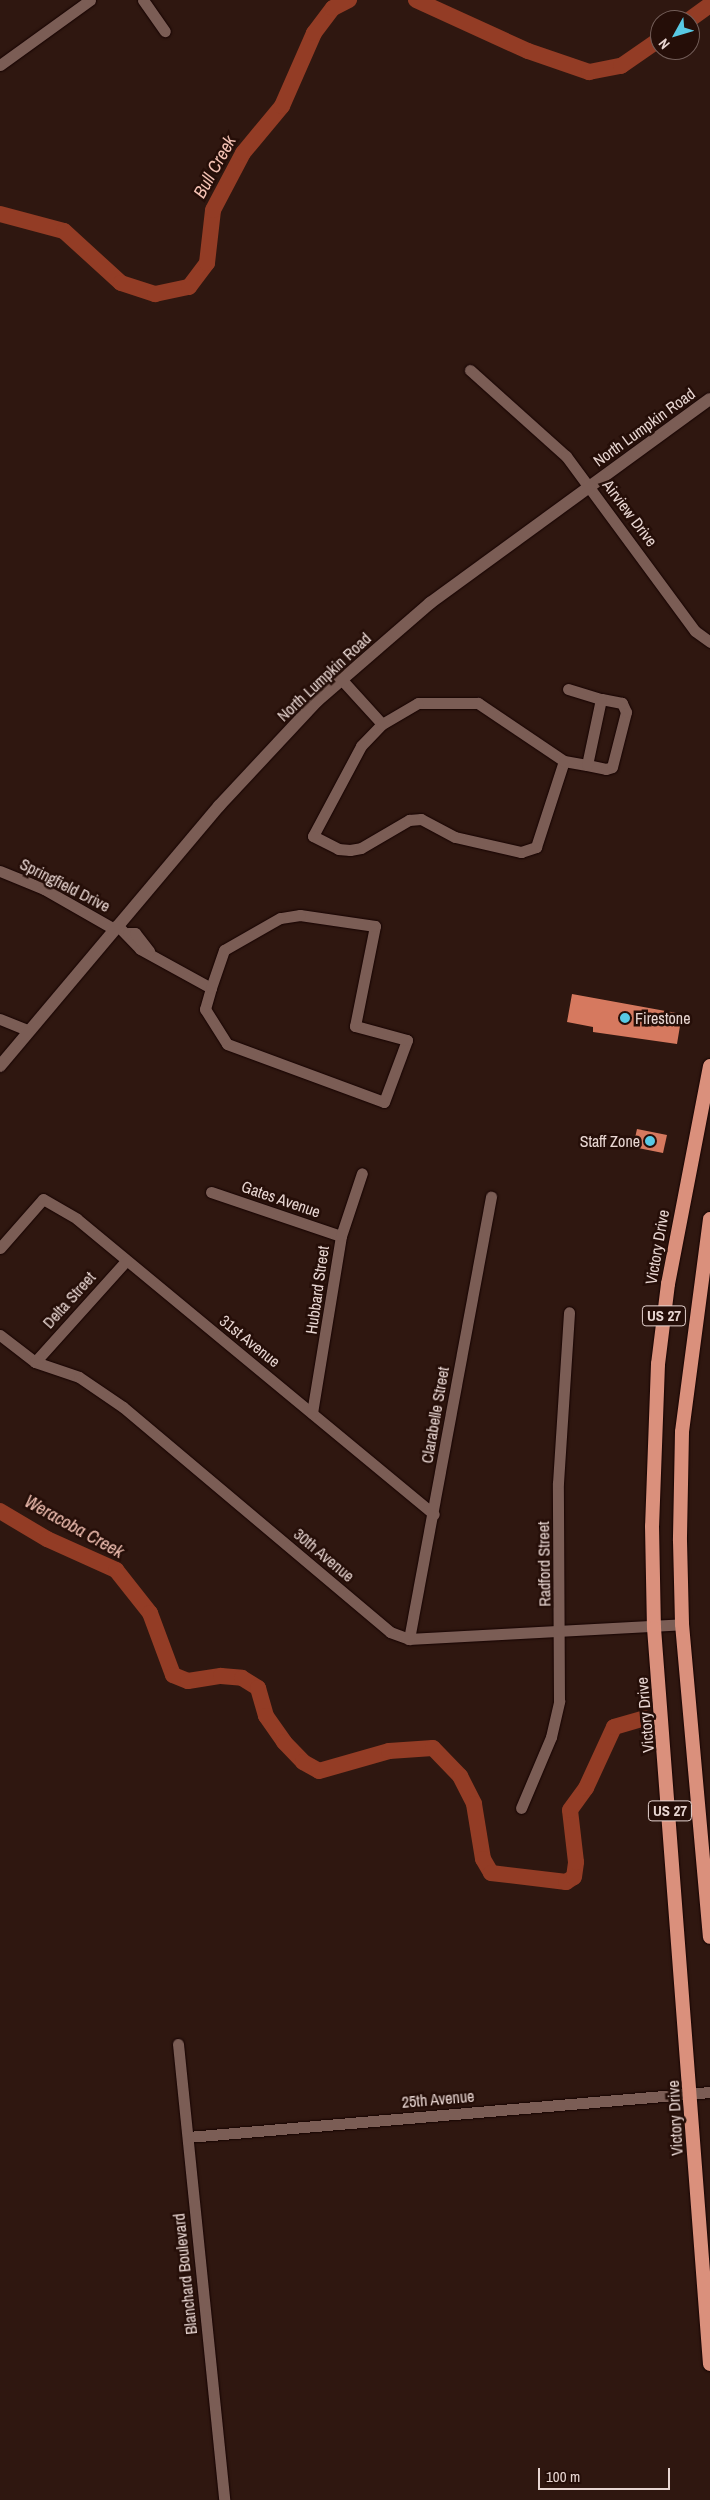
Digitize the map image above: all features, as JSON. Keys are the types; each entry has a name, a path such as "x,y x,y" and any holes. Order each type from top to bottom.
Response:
{"highway":[{"name":"Victory Drive","path":"710,1066 706,1110 668,1284 658,1364 652,1526 654,1628 691,2094 702,2296 710,2364"},
{"name":"US 27","path":"710,1219 682,1432 682,1624 710,1937"}],"street":[{"path":"0,66 90,0"},
{"path":"143,0 164,32"},
{"name":"Airview Drive","path":"470,370 526,416 566,456 591,487 695,631 710,642"},
{"name":"North Lumpkin Road","path":"0,1066 219,806 342,680 430,603 710,399"},
{"path":"342,680 382,724"},
{"path":"564,761 541,840 528,851 454,837 421,819 409,820 361,848 338,849 313,836 361,746 382,724 418,703 478,702 564,761 606,769 616,763 626,712 622,703 568,689"},
{"path":"587,765 601,699"},
{"name":"Springfield Drive","path":"0,871 44,889 128,933 131,942 149,951 173,970 211,988"},
{"path":"300,915 375,926 355,1026 407,1040 384,1102 227,1044 205,1009 211,988 224,950 280,918 300,915"},
{"path":"0,1019 29,1031"},
{"name":"Hubbard Street","path":"312,1413 341,1236 362,1173"},
{"name":"Gates Avenue","path":"211,1192 341,1236"},
{"name":"Clarabelle Street","path":"408,1639 434,1514 491,1197"},
{"name":"31st Avenue","path":"0,1248 44,1199 78,1219 126,1261 434,1514"},
{"name":"Delta Street","path":"35,1362 126,1261"},
{"name":"Radford Street","path":"521,1808 550,1737 559,1701 561,1632 558,1484 569,1312"},
{"name":"30th Avenue","path":"0,1335 35,1362 79,1377 123,1408 390,1632 408,1639 654,1628 682,1624"},
{"name":"Blanchard Boulevard","path":"178,2044 224,2500"},
{"name":"25th Avenue","path":"188,2137 710,2092"}],"building":[{"name":"Firestone","path":"572,994 682,1014 677,1044 593,1032 593,1027 567,1022"},
{"name":"Staff Zone","path":"637,1129 667,1135 663,1153 633,1147"}],"waterway":[{"name":"Bull Creek","path":"0,214 64,231 121,283 155,294 189,287 207,263 213,210 243,153 282,106 314,33 333,8 349,0"},
{"name":"Bull Creek","path":"416,0 528,51 589,72 621,66 650,46"},
{"name":"Bull Creek","path":"700,12 710,5"},
{"name":"Weracoba Creek","path":"0,1511 47,1539 116,1570 150,1613 173,1675 188,1681 221,1676 242,1678 258,1688 266,1716 284,1742 303,1762 319,1771 389,1751 433,1748 460,1776 474,1804 483,1859 491,1873 566,1882 574,1877 576,1862 570,1810 586,1788 614,1727 645,1718"}],"place":[{"name":"Firestone","path":"625,1018"},
{"name":"Staff Zone","path":"650,1141"}]}
